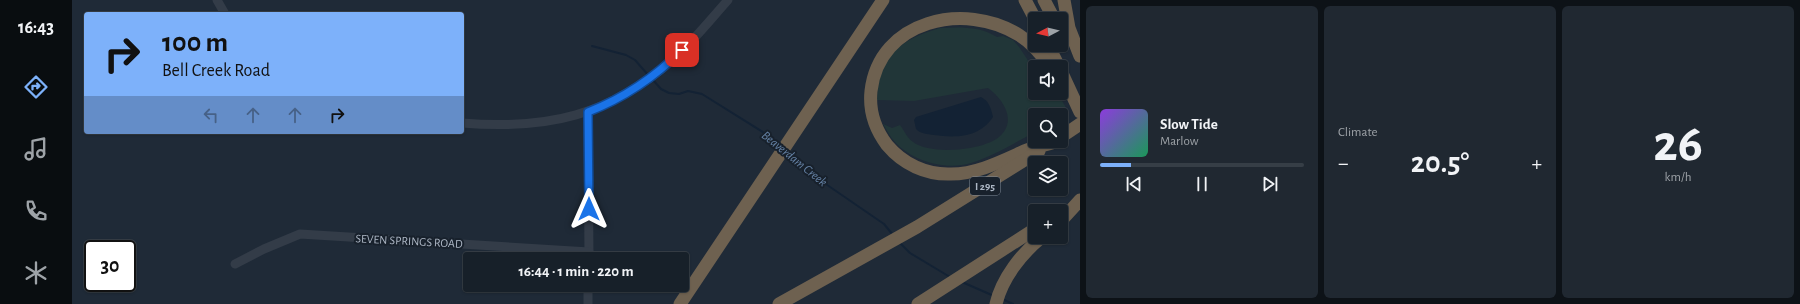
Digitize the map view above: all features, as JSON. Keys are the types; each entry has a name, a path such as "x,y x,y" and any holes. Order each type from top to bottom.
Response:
{"highway":[{"path":"680,304 883,0"},
{"path":"1025,0 1031,12"},
{"path":"1044,0 1050,12"},
{"path":"1064,0 1069,28 1080,56"},
{"path":"1033,148 1000,162 969,172 943,174 924,171 905,161 893,151 883,138 873,117 871,94 874,74 879,62 894,42 915,28 945,19 970,18 1008,29 1031,45 1045,60"},
{"path":"1068,45 1080,68"},
{"path":"1068,86 1080,112"},
{"path":"1068,96 1080,118"},
{"name":"I 295","path":"1068,132 1080,124"},
{"name":"I 295","path":"779,304 870,255 918,227 1043,148"},
{"path":"1068,208 1080,200"},
{"path":"1068,213 1080,200"},
{"path":"918,304 1028,234"},
{"path":"996,304 1005,280 1028,250 1034,244"}],"street":[{"path":"217,0 224,12"},
{"path":"464,123 489,126 553,122 588,112 631,92 675,57 728,0"},
{"path":"588,112 589,252"},
{"name":"SEVEN SPRINGS ROAD","path":"235,264 264,249 300,234 548,252"},
{"path":"588,292 588,304"}],"green space":[{"path":"940,28 977,29 997,37 1003,36 1013,40 1028,60 1028,100 1062,100 1066,108 1028,108 1028,136 996,153 971,163 951,166 930,163 920,159 902,149 893,140 883,124 892,128 900,125 913,142 921,146 931,149 956,150 981,146 999,137 1005,131 1008,117 999,98 988,88 914,101 877,100 878,85 887,61 903,44 926,32"}],"water":[{"path":"981,97 989,105 993,117 987,124 974,133 959,136 942,136 924,134 916,129 914,120 916,117"}],"waterway":[{"name":"Beaverdam Creek","path":"592,46 626,55 635,60 649,76"},
{"name":"Beaverdam Creek","path":"653,80 661,89 669,93 679,94 688,91 702,94 766,134 769,139 779,148"},
{"name":"Beaverdam Creek","path":"785,153 801,167 884,224 893,235"},
{"name":"Beaverdam Creek","path":"900,243 910,253 950,277"},
{"name":"Beaverdam Creek","path":"962,282 994,296"},
{"name":"Beaverdam Creek","path":"1002,299 1013,304"}],"route":[{"path":"589,209 588,112 631,92 649,79 682,50"}]}
